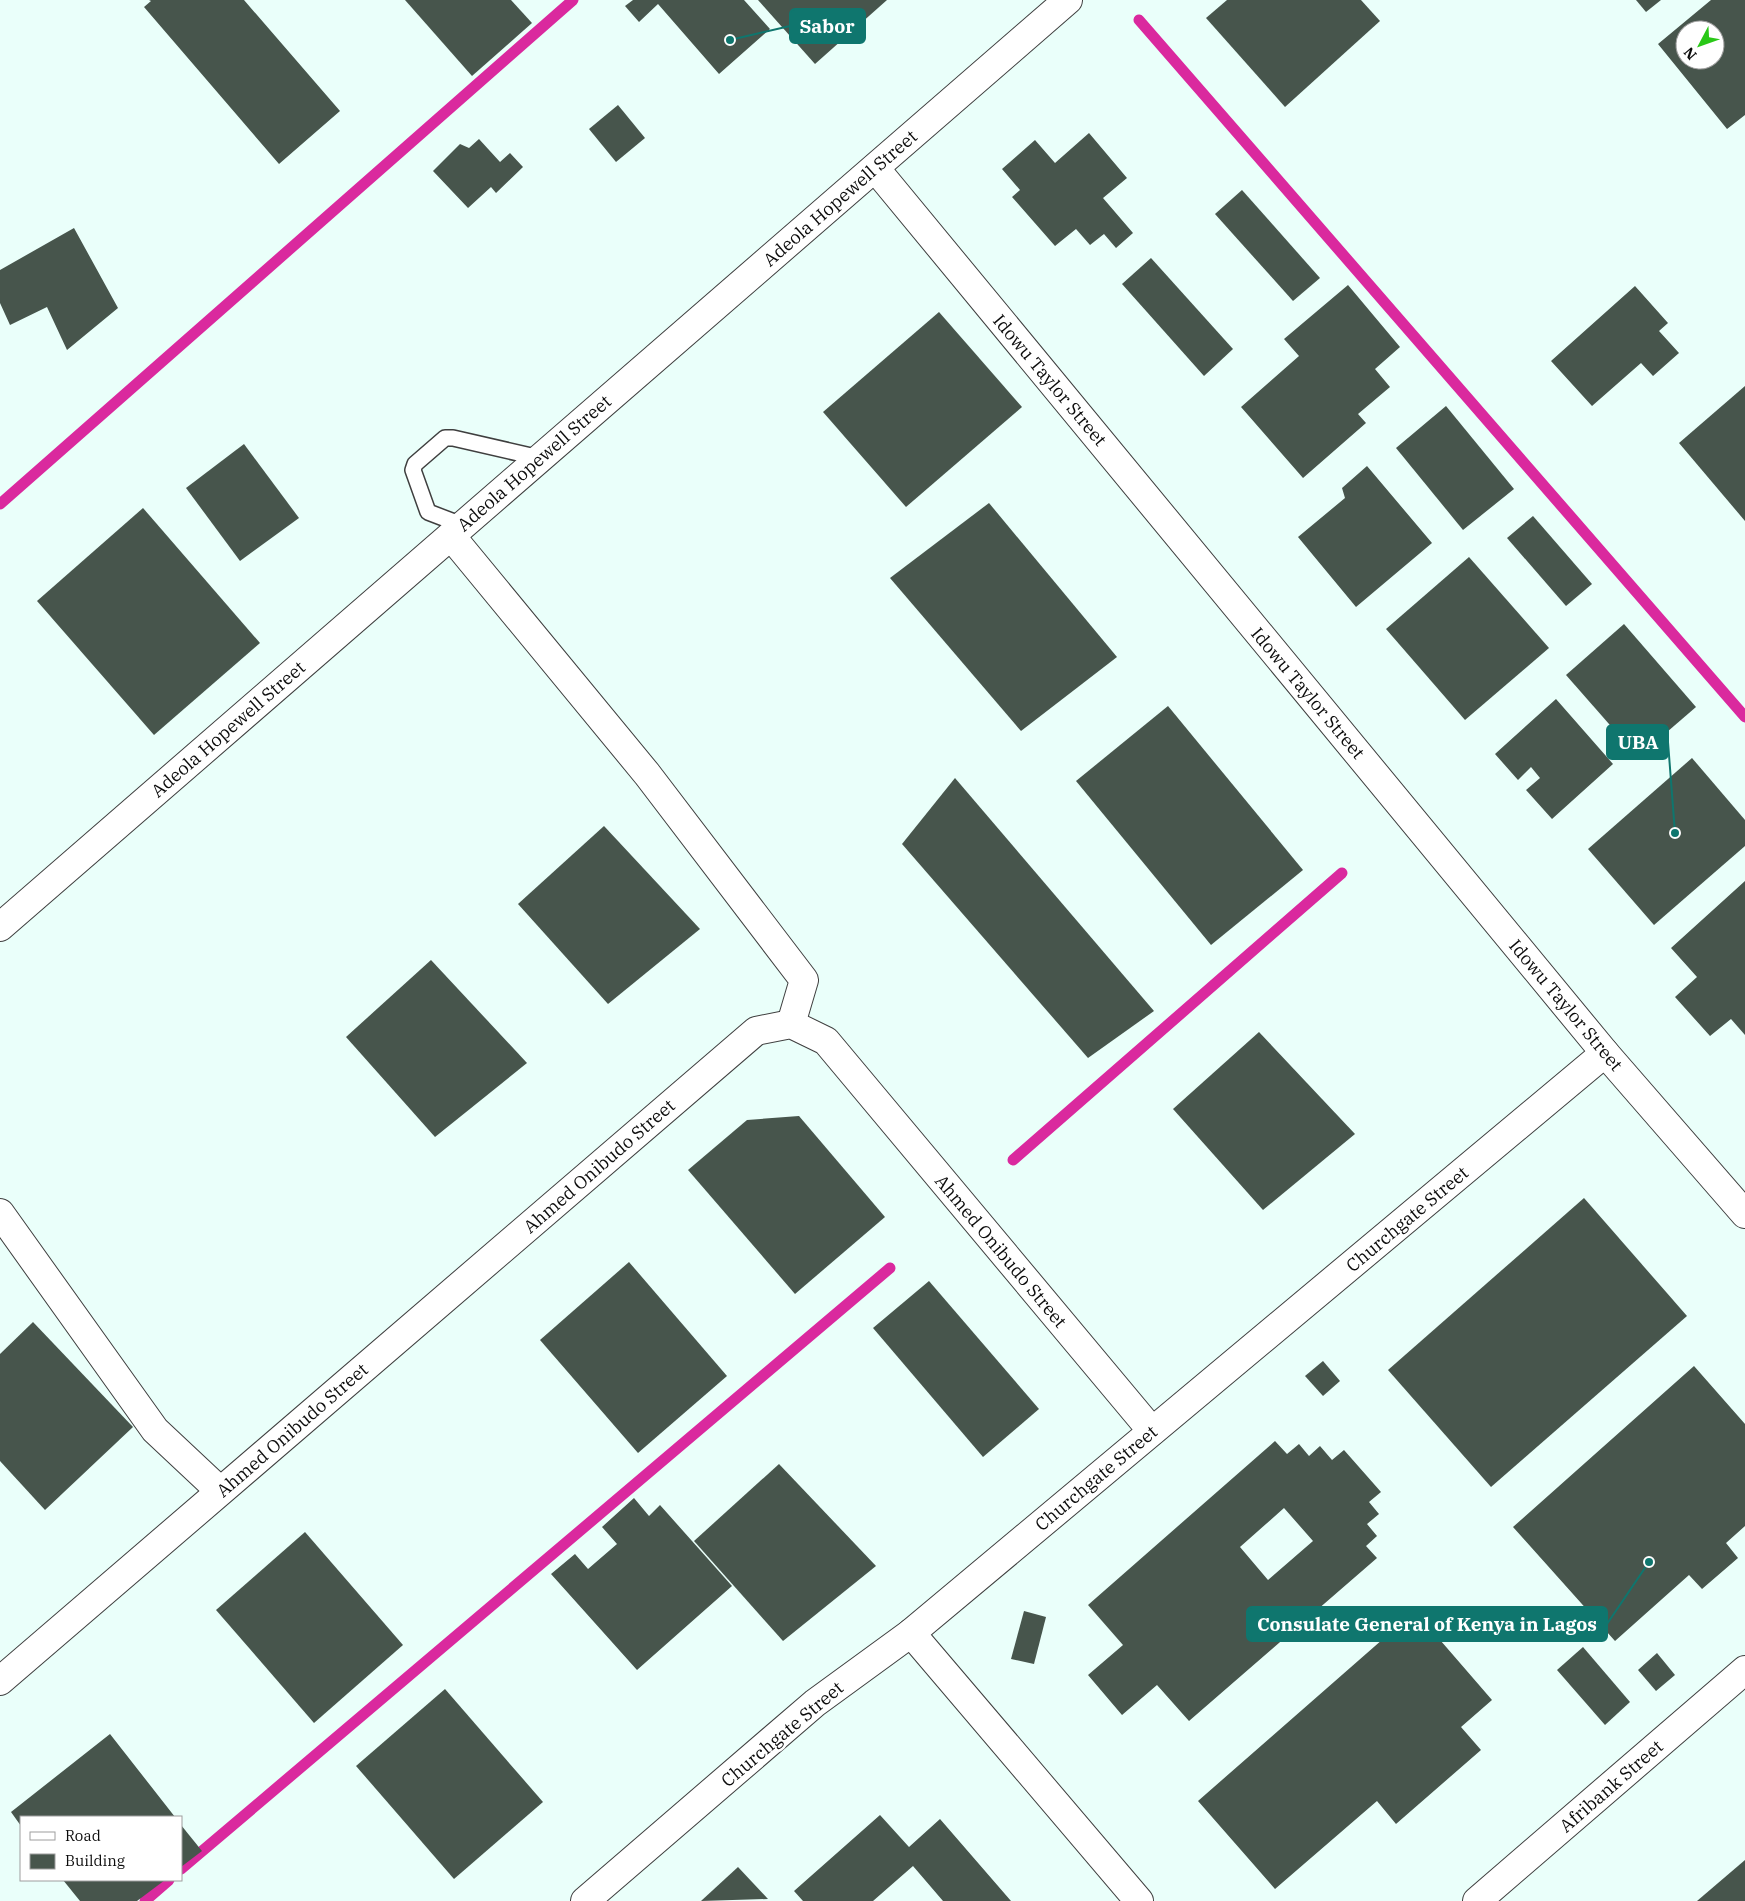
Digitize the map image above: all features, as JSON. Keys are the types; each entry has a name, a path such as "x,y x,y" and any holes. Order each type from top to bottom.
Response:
{"street":[{"name":"Adeola Hopewell Street","path":"0,927 1068,0"},
{"name":"Idowu Taylor Street","path":"875,168 1605,1053 1745,1214"},
{"path":"456,531 647,774 804,980 791,1024"},
{"name":"Ahmed Onibudo Street","path":"0,1681 756,1031 791,1024 826,1041 1152,1432"},
{"name":"Churchgate Street","path":"585,1901 815,1703 911,1633 1605,1053"},
{"path":"0,1213 155,1430 220,1491"},
{"path":"911,1633 1139,1901"},
{"name":"Afribank Street","path":"1477,1901 1745,1670"}],"lane":[{"path":"456,531 428,512 413,470 415,464 445,438 453,438 540,458"}],"building":[{"path":"149,0 244,0 340,111 279,164 144,7 151,1"},
{"path":"405,0 511,0 532,23 472,76"},
{"path":"633,0 744,0 770,29 719,74 658,4 639,22 625,6"},
{"path":"758,0 887,0 815,64"},
{"path":"1227,0 1361,0 1380,21 1285,107 1206,18"},
{"path":"1636,0 1661,0 1646,12"},
{"path":"1711,0 1745,0 1745,115 1727,129 1679,70 1725,70 1725,20 1687,20"},
{"path":"1675,30 1675,65 1658,44"},
{"path":"618,105 645,138 616,162 589,129"},
{"path":"1089,133 1127,178 1103,198 1133,233 1116,248 1104,234 1090,245 1076,229 1055,246 1012,197 1020,190 1002,169 1035,140 1055,163"},
{"path":"479,139 500,162 510,153 523,167 496,193 491,187 468,208 433,171 460,144 469,148"},
{"path":"1242,190 1320,278 1293,301 1215,214"},
{"path":"74,228 118,308 67,350 47,307 10,325 0,303 0,270"},
{"path":"1151,258 1233,349 1204,376 1122,284"},
{"path":"1348,285 1400,347 1375,369 1390,387 1358,414 1366,423 1303,478 1241,407 1299,356 1284,339"},
{"path":"1635,286 1668,323 1659,331 1679,353 1653,376 1641,363 1592,406 1551,361"},
{"path":"939,312 1022,407 906,507 823,412"},
{"path":"1745,386 1745,521 1679,443"},
{"path":"1446,406 1514,489 1463,530 1396,448"},
{"path":"244,444 299,518 240,561 186,488"},
{"path":"1367,466 1432,543 1356,607 1298,537 1345,498 1342,488"},
{"path":"989,503 1117,657 1021,731 890,578"},
{"path":"143,508 260,643 154,735 37,601"},
{"path":"1533,516 1592,584 1566,606 1507,538"},
{"path":"1469,557 1549,648 1465,720 1386,629"},
{"path":"1624,624 1696,707 1638,757 1566,675"},
{"path":"1556,699 1613,764 1552,819 1526,790 1540,778 1531,767 1518,780 1495,754"},
{"path":"1168,706 1303,870 1211,945 1076,781"},
{"path":"1692,758 1745,820 1745,846 1654,925 1588,849"},
{"path":"955,778 1154,1011 1088,1058 902,844"},
{"path":"604,826 700,929 608,1004 518,904"},
{"path":"1745,881 1745,1035 1731,1019 1710,1036 1675,997 1697,977 1671,948"},
{"path":"431,960 527,1063 435,1137 346,1037"},
{"path":"1259,1032 1355,1134 1263,1210 1173,1109"},
{"path":"799,1116 885,1217 795,1294 688,1170 747,1120"},
{"path":"1584,1198 1687,1316 1491,1487 1388,1370"},
{"path":"629,1262 727,1376 638,1453 540,1340"},
{"path":"929,1281 1039,1409 983,1457 873,1328"},
{"path":"33,1322 133,1427 45,1510 0,1461 0,1354"},
{"path":"1323,1361 1340,1381 1323,1396 1305,1376"},
{"path":"1694,1366 1745,1424 1745,1526 1726,1543 1738,1558 1702,1589 1689,1575 1615,1641 1513,1527"},
{"path":"1275,1441 1287,1454 1299,1444 1309,1456 1320,1446 1332,1460 1344,1450 1381,1492 1369,1502 1379,1514 1367,1524 1377,1536 1366,1546 1377,1558 1189,1721 1157,1685 1122,1715 1088,1675 1123,1645 1088,1605","holes":["1284,1508 1313,1541 1268,1580 1240,1547"]},
{"path":"779,1464 876,1566 783,1641 694,1541"},
{"path":"634,1498 649,1516 660,1505 732,1586 637,1670 551,1574 575,1554 588,1569 617,1544 602,1527"},
{"path":"305,1532 403,1645 314,1723 216,1610"},
{"path":"1024,1611 1046,1617 1034,1664 1011,1659"},
{"path":"1415,1611 1492,1700 1461,1727 1481,1750 1396,1824 1377,1801 1275,1889 1198,1801"},
{"path":"1583,1647 1630,1702 1605,1725 1557,1670"},
{"path":"1657,1653 1675,1675 1656,1691 1638,1670"},
{"path":"445,1689 543,1802 454,1879 356,1766"},
{"path":"110,1734 174,1816 20,1816 20,1825 11,1812"},
{"path":"880,1815 909,1847 940,1819 1011,1901 943,1901 913,1866 873,1901 803,1901 794,1891"},
{"path":"182,1826 202,1851 182,1866"},
{"path":"1745,1860 1745,1901 1697,1901"},
{"path":"738,1867 768,1899 701,1901"},
{"path":"64,1881 164,1881 137,1901 80,1901"}],"waterway":[{"path":"0,504 573,0"},
{"path":"1139,20 1745,717"},
{"path":"1013,1160 1342,873"},
{"path":"182,1868 890,1268"},
{"path":"145,1901 168,1881"}],"place":[{"name":"Sabor","path":"730,40"},
{"name":"UBA","path":"1675,833"},
{"name":"Consulate General of Kenya in Lagos","path":"1649,1562"}]}
